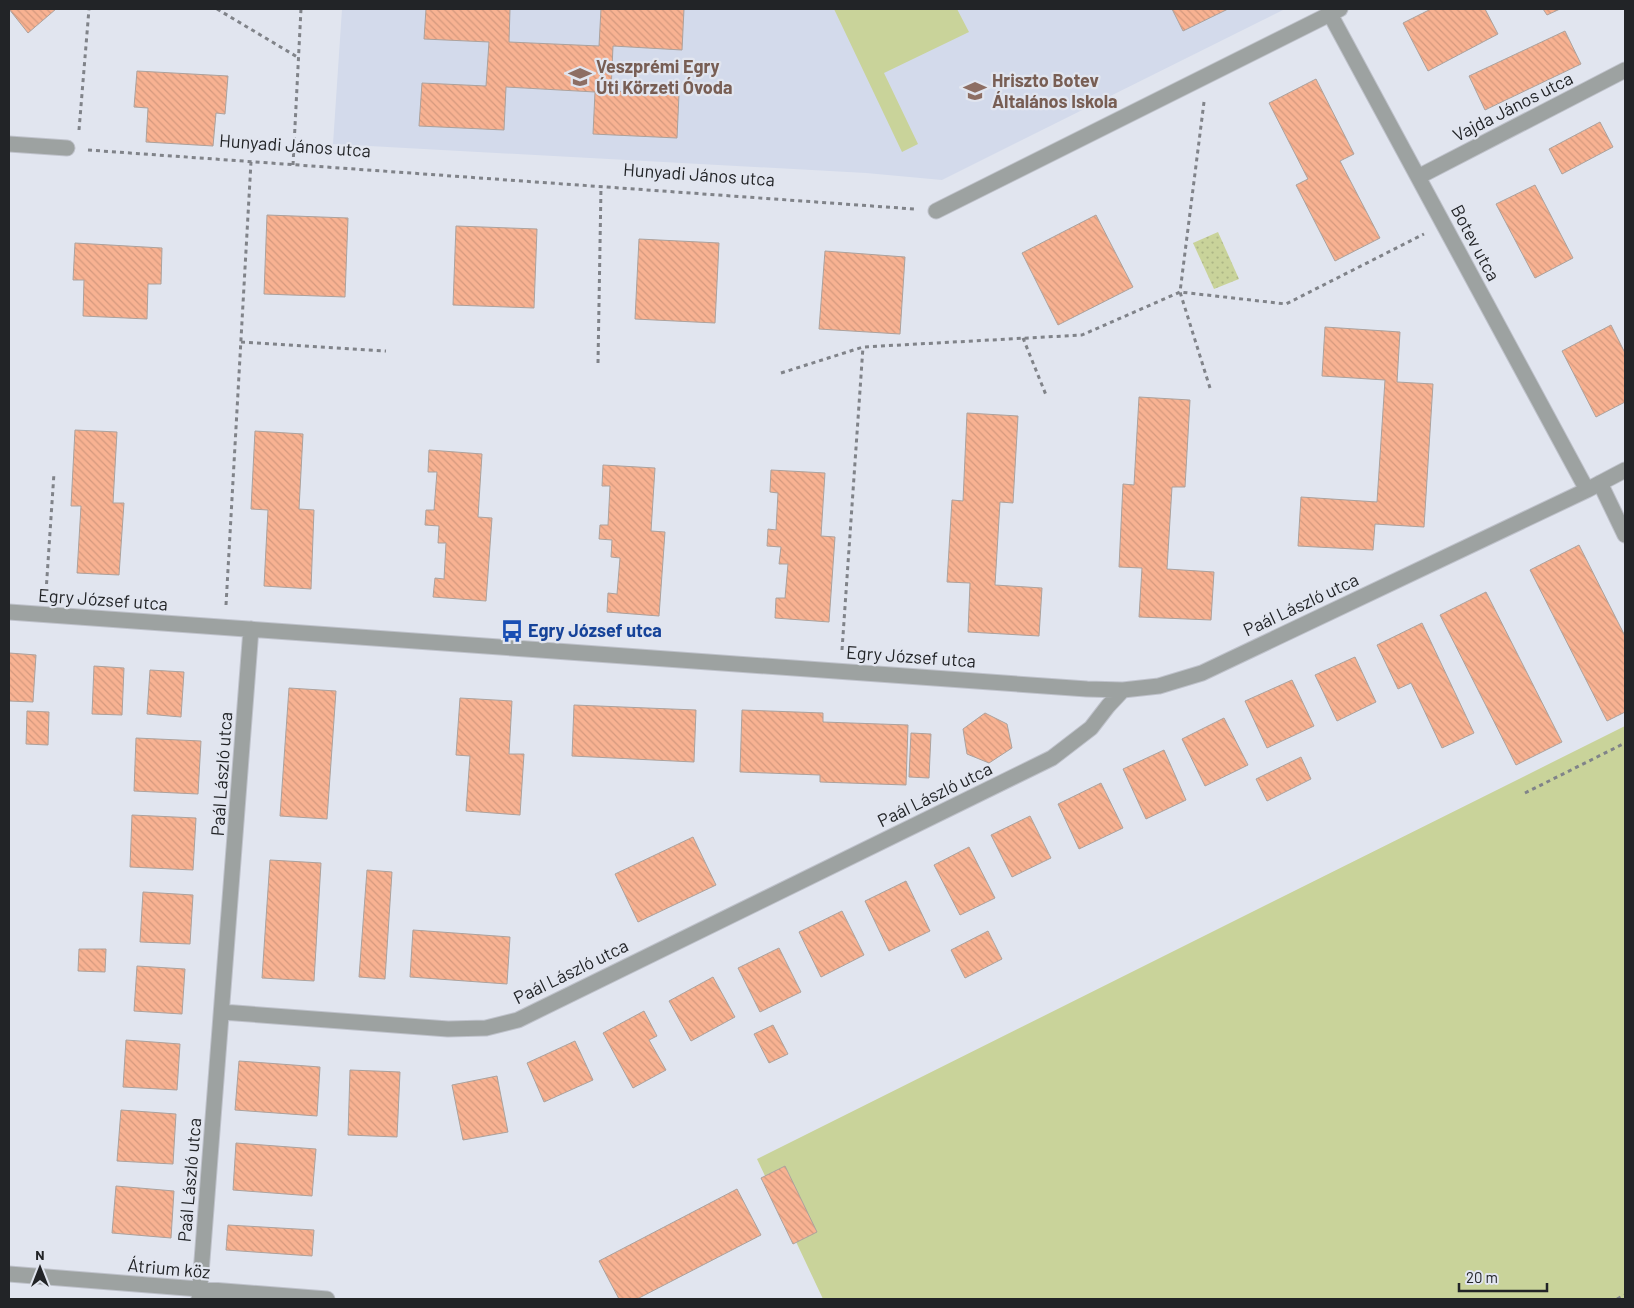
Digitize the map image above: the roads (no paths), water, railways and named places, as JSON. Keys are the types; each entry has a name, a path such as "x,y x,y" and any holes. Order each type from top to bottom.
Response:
{"street":[{"path":"936,211 1335,11"},
{"name":"Botev utca","path":"1335,11 1443,224 1594,487 1625,535"},
{"name":"Vajda János utca","path":"1418,177 1625,70"},
{"path":"9,144 72,149"},
{"name":"Paál László utca","path":"222,1012 448,1029 486,1028 518,1020 1052,758 1092,728 1108,706 1123,690 1159,686 1202,673 1594,487 1625,470"},
{"name":"Egry József utca","path":"9,612 1123,690"},
{"name":"Paál László utca","path":"200,1295 251,629"},
{"name":"Átrium köz","path":"9,1274 200,1295 327,1299"}],"place":[{"name":"Veszprémi Egry Úti Körzeti Óvoda","path":"580,77"},
{"name":"Hriszto Botev Általános Iskola","path":"975,91"},
{"name":"Egry József utca","path":"512,631"}]}
